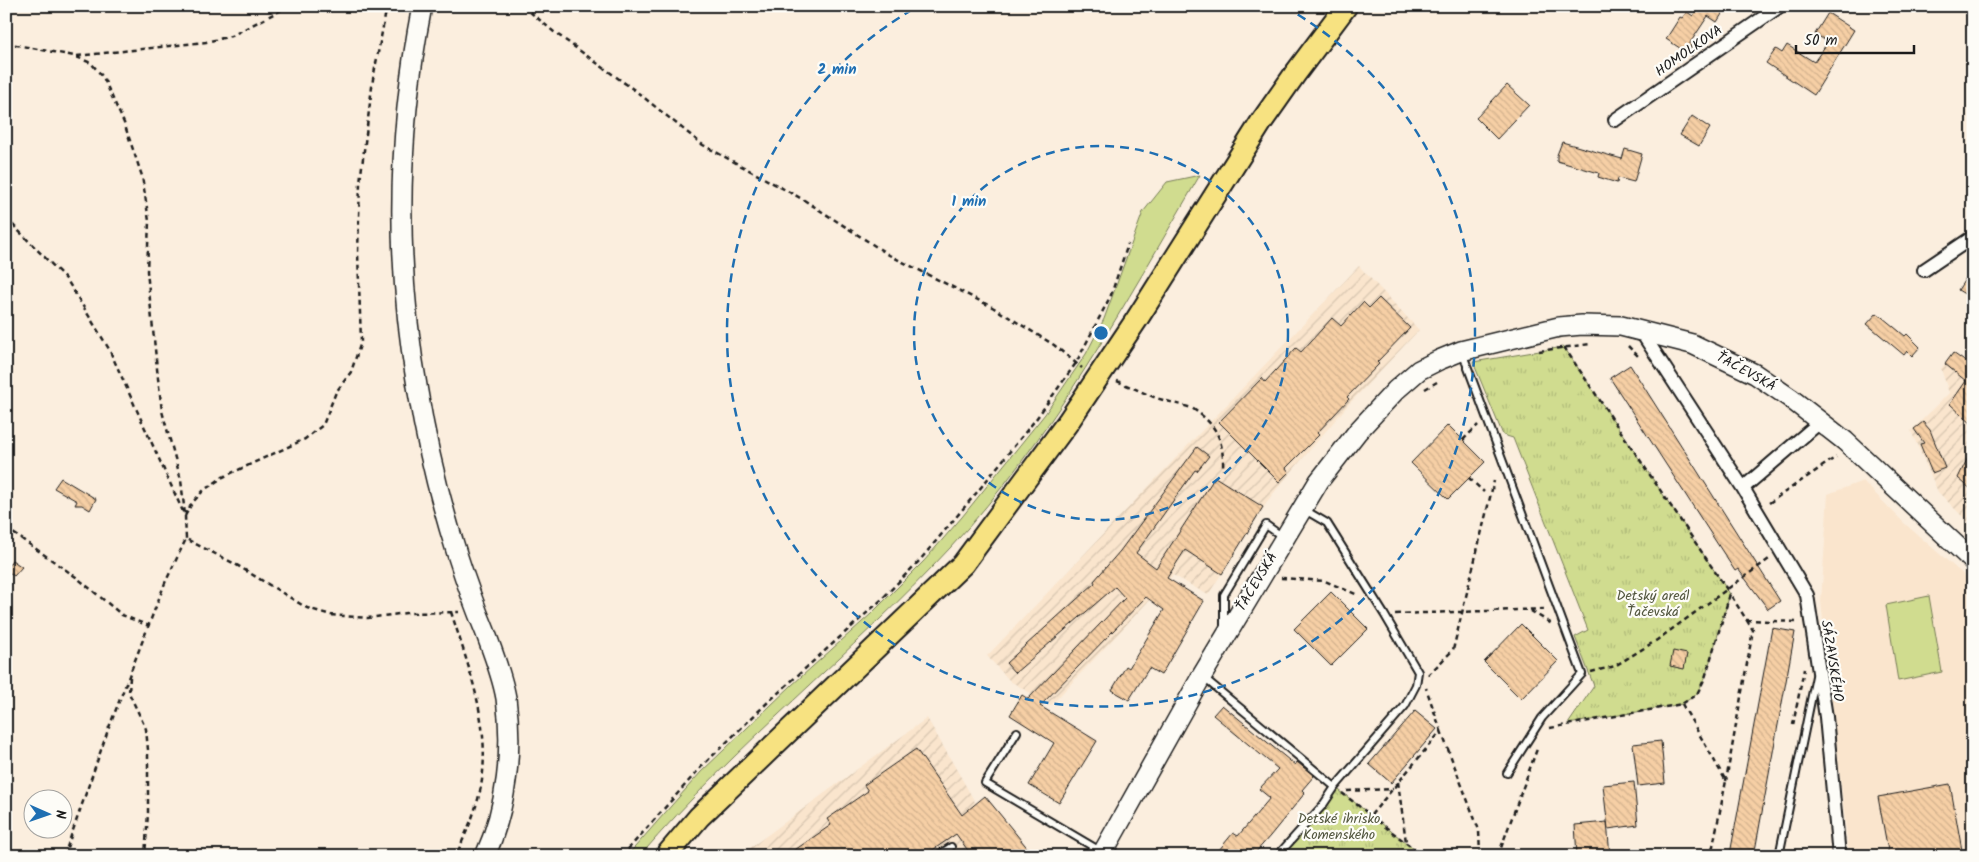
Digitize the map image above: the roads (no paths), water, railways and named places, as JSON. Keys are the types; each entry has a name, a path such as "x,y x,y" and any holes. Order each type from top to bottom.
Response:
{"main road":[{"path":"666,856 699,817 963,564 1068,422 1267,113 1346,6"}],"street":[{"path":"422,6 413,53 405,123 402,175 401,234 406,313 418,393 436,474 458,556 496,662 506,697 508,765 502,802 492,840 485,856"},
{"name":"HOMOLKOVA","path":"1615,120 1780,6"},
{"path":"1924,270 1973,237"},
{"name":"ŤAČEVSKÁ","path":"1102,854 1223,639 1302,508 1338,455 1396,390 1419,370 1461,351 1559,327 1602,325 1640,330 1692,344 1755,374 1790,398 1851,446 1973,561"},
{"name":"SÁZAVSKÉHO","path":"1640,330 1743,488 1806,595 1812,662 1826,717 1839,856"},
{"path":"1743,488 1820,422"},
{"path":"678,856 699,817"}],"lane":[{"path":"1461,351 1582,674 1542,718 1507,773"},
{"path":"1277,856 1323,805 1335,787 1405,706 1416,685 1418,672 1327,524 1302,508"},
{"path":"1779,856 1812,662"},
{"path":"1202,676 1335,787"},
{"path":"1017,732 985,783 1102,854"},
{"path":"937,856 951,846"}],"park label":[{"name":"Detský areál Ťačevská","path":"1653,604"},
{"name":"Detské ihrisko Komenského","path":"1339,828"}]}
